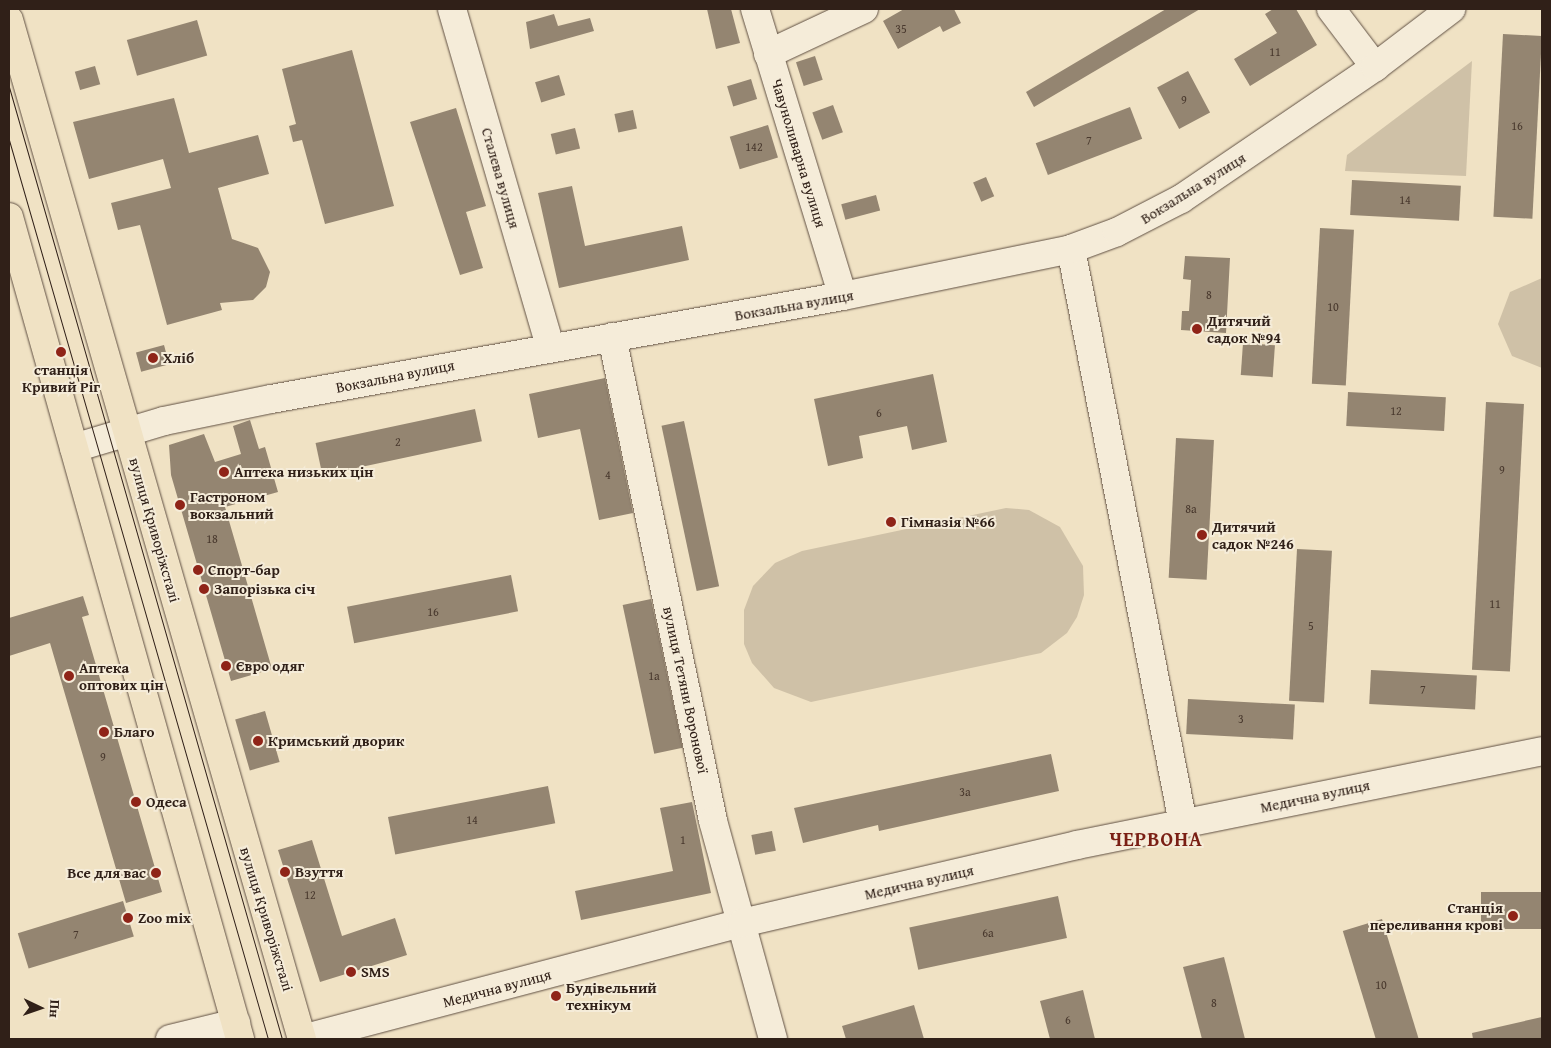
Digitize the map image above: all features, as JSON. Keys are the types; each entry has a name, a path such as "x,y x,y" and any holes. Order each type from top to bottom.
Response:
{"main road":[{"name":"вулиця Криворіжсталі","path":"9,20 302,1039"},
{"path":"9,217 238,1031"}],"street":[{"name":"Сталева вулиця","path":"452,9 550,347"},
{"name":"Чавуноливарна вулиця","path":"754,9 843,296"},
{"path":"768,54 864,9"},
{"path":"1331,9 1376,67"},
{"name":"Вокзальна вулиця","path":"74,448 127,432 261,401 550,347 843,296 1070,249 1117,232 1181,199 1376,67 1451,9"},
{"path":"1070,249 1183,823"},
{"name":"вулиця Тетяни Воронової","path":"612,337 713,821 773,1039"},
{"name":"Медична вулиця","path":"302,1039 742,923 1183,823 1542,751"},
{"path":"170,1039 238,1031"}],"shaded area":[{"path":"1472,61 1466,176 1345,171 1347,155"},
{"path":"1542,278 1542,368 1512,356 1498,324 1510,292"},
{"path":"1006,508 1029,510 1060,527 1083,566 1084,595 1077,617 1067,633 1041,653 811,702 774,688 752,663 744,644 744,610 753,586 775,563 802,551"}],"building":[{"path":"707,9 731,9 740,43 716,49"},
{"path":"904,9 954,9 961,23 943,32 940,26 898,49 883,21"},
{"path":"1166,9 1200,9 1034,107 1026,92"},
{"path":"1273,9 1296,9 1317,45 1250,86 1234,59 1277,33 1265,14"},
{"path":"554,14 558,26 590,18 594,31 530,49 526,22"},
{"path":"197,20 207,56 137,76 127,40"},
{"path":"1503,34 1542,36 1532,219 1493,217"},
{"path":"352,50 394,206 325,224 302,140 293,142 289,126 296,124 282,69"},
{"path":"815,56 823,80 804,86 796,62"},
{"path":"95,66 100,84 80,90 75,72"},
{"path":"1188,71 1210,112 1179,129 1157,87"},
{"path":"559,75 565,95 541,102 535,82"},
{"path":"751,79 757,99 733,106 727,86"},
{"path":"174,98 189,153 258,135 269,174 218,188 232,239 258,248 270,272 266,287 253,300 220,303 222,310 167,325 140,225 118,230 111,203 171,188 163,159 89,179 73,122"},
{"path":"833,105 843,132 822,140 812,113"},
{"path":"1130,107 1142,139 1048,175 1036,143"},
{"path":"456,108 486,206 466,212 483,268 460,275 410,122"},
{"path":"633,110 637,129 618,133 614,114"},
{"path":"768,125 778,158 740,169 730,137"},
{"path":"575,128 580,148 556,154 551,134"},
{"path":"986,177 994,196 981,202 973,182"},
{"path":"1352,180 1461,186 1459,221 1350,215"},
{"path":"572,186 585,246 682,226 689,260 559,288 538,193"},
{"path":"876,195 880,210 845,220 841,204"},
{"path":"1320,228 1354,230 1346,386 1312,384"},
{"path":"1185,256 1230,258 1226,333 1181,330 1182,311 1189,311 1191,280 1183,279"},
{"path":"1243,343 1275,345 1273,377 1241,375"},
{"name":"Хліб","path":"164,345 169,364 141,372 136,353"},
{"path":"933,374 947,442 912,450 907,426 859,436 863,458 828,466 814,399"},
{"path":"605,378 633,513 599,520 580,429 538,438 529,394"},
{"path":"1348,392 1446,397 1444,431 1346,426"},
{"path":"1486,402 1524,404 1510,672 1472,670"},
{"path":"475,409 482,441 322,475 316,443"},
{"path":"250,420 259,449 265,447 278,492 225,507 272,669 231,681 171,475 169,445 204,434 215,462 241,454 233,426"},
{"path":"684,421 719,586 697,591 662,426"},
{"path":"1176,438 1214,440 1207,580 1169,578"},
{"path":"1297,549 1332,551 1324,703 1289,701"},
{"path":"511,575 518,611 354,643 347,607"},
{"path":"83,596 89,615 82,617 162,892 126,903 50,643 9,656 9,618"},
{"path":"651,599 683,748 654,754 623,605"},
{"path":"1371,670 1477,676 1475,710 1369,704"},
{"path":"1188,699 1295,705 1293,740 1186,734"},
{"name":"Кримський дворик","path":"265,711 280,762 250,770 235,720"},
{"path":"1051,754 1059,791 879,831 878,825 803,843 794,808"},
{"path":"548,786 555,823 395,854 388,817"},
{"path":"692,802 711,893 581,920 575,891 673,871 660,808"},
{"path":"772,831 776,851 755,855 751,835"},
{"path":"312,840 342,936 395,918 407,955 320,982 278,850"},
{"name":"Станція переливання крові","path":"1481,892 1542,892 1542,929 1481,929"},
{"path":"1058,896 1067,938 918,970 909,928"},
{"path":"123,901 134,936 29,969 18,933"},
{"path":"1382,919 1419,1039 1376,1039 1343,931"},
{"path":"1224,957 1245,1039 1202,1039 1183,967"},
{"path":"1083,990 1095,1039 1050,1039 1040,1001"},
{"path":"914,1005 924,1039 846,1039 842,1026"},
{"path":"1542,1017 1542,1039 1473,1039 1472,1033"}],"tram line":[{"path":"9,87 282,1039"},
{"path":"9,140 268,1039"}],"place":[{"name":"Дитячий садок №94","path":"1197,329"},
{"name":"станція Кривий Ріг","path":"61,352"},
{"name":"Хліб","path":"153,358"},
{"name":"Аптека низьких цін","path":"224,472"},
{"name":"Гастроном вокзальний","path":"180,505"},
{"name":"Гімназія №66","path":"891,522"},
{"name":"Дитячий садок №246","path":"1202,535"},
{"name":"Спорт-бар","path":"198,570"},
{"name":"Запорізька січ","path":"204,589"},
{"name":"Євро одяг","path":"226,666"},
{"name":"Аптека оптових цін","path":"69,676"},
{"name":"Благо","path":"104,732"},
{"name":"Кримський дворик","path":"258,741"},
{"name":"Одеса","path":"136,802"},
{"name":"Взуття","path":"285,872"},
{"name":"Все для вас","path":"156,873"},
{"name":"Станція переливання крові","path":"1513,916"},
{"name":"Zoo mix","path":"128,918"},
{"name":"SMS","path":"351,972"},
{"name":"Будівельний технікум","path":"556,996"}],"district":[{"name":"ЧЕРВОНА","path":"1156,838"}]}
